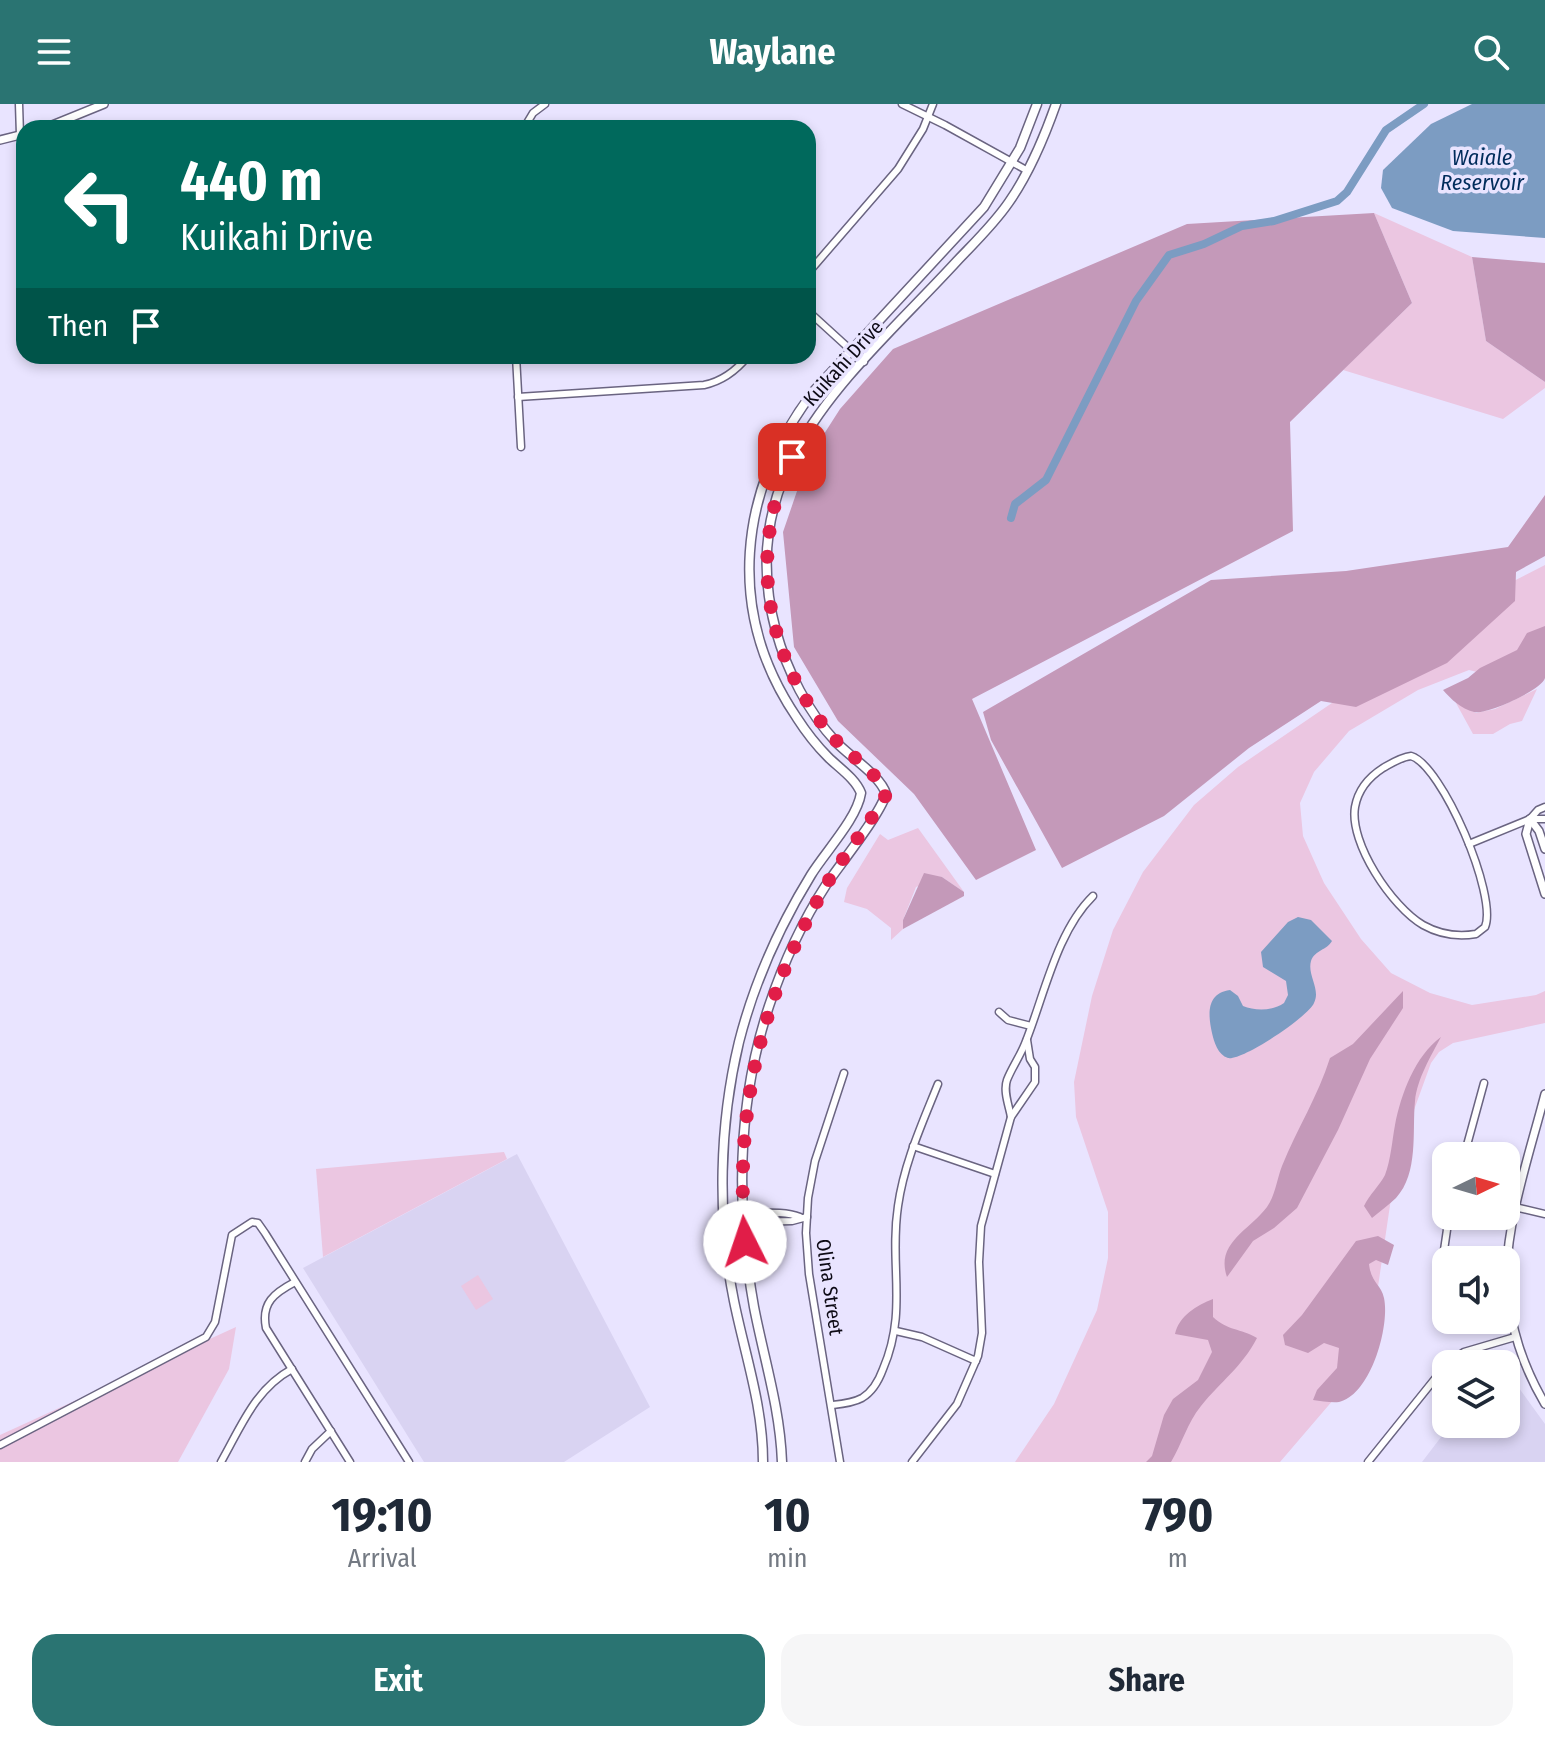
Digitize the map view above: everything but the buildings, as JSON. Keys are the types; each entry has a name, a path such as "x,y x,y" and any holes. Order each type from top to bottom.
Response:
{"main road":[{"name":"Kuikahi Drive","path":"724,1219 724,1151 729,1096 739,1042 755,989 776,938 811,874 856,807 861,793 856,783 814,742 772,673 756,620 749,559 756,503 782,439 813,392 975,217 1012,163 1037,104"},
{"name":"Kuikahi Drive","path":"743,1218 744,1135 753,1071 769,1007 793,945 811,911 886,794 881,783 834,740 815,715 796,684 776,633 766,570 769,527 782,479 819,411 1008,204 1028,171 1056,104"},
{"path":"743,1218 755,1312 777,1405 782,1462"},
{"path":"724,1219 733,1298 759,1406 763,1462"}],"street":[{"path":"65,120 104,104"},
{"path":"529,120 545,104"},
{"path":"902,104 1028,171"},
{"path":"816,264 898,169 923,129 933,104"},
{"path":"816,318 864,362"},
{"path":"516,364 521,447"},
{"path":"518,397 704,385 733,373 741,364"},
{"path":"1403,757 1418,758 1426,765 1469,844 1489,909 1485,927 1476,934 1466,936 1443,933 1401,908 1372,867 1355,820 1358,795 1372,776 1386,767 1403,757"},
{"path":"1545,807 1530,819 1526,834 1545,894"},
{"path":"1530,819 1539,831 1545,849"},
{"path":"1469,844 1530,819 1545,819"},
{"path":"1011,1117 1006,1081 1027,1040 1044,986 1080,909 1093,896"},
{"path":"999,1012 1008,1020 1031,1026"},
{"path":"912,1462 957,1404 976,1361 982,1333 979,1238 1011,1117 1035,1082 1035,1067 1030,1059 1027,1040"},
{"name":"Olina Street","path":"840,1462 809,1274 804,1217 815,1161 844,1073"},
{"path":"1468,1142 1484,1083"},
{"path":"832,1405 856,1401 873,1388 887,1360 896,1331 896,1228 903,1179 938,1084"},
{"path":"1520,1192 1545,1094"},
{"path":"913,1146 995,1174"},
{"path":"1520,1209 1545,1214"},
{"path":"724,1219 763,1212 804,1217"},
{"path":"0,1445 206,1337 215,1322 232,1235 245,1224 258,1223 404,1460"},
{"path":"295,1282 268,1300 264,1311 266,1328 350,1462"},
{"path":"896,1331 922,1337 976,1361"},
{"path":"1515,1334 1525,1368 1545,1404"},
{"path":"1471,1350 1515,1337"},
{"path":"221,1462 256,1399 273,1380 292,1369"},
{"path":"1368,1462 1432,1383"},
{"path":"305,1462 312,1449 331,1431"}],"shaded area":[{"path":"1374,213 1472,257 1486,341 1545,382 1545,388 1503,419 1343,370 1412,303"},
{"path":"1374,213 1412,303 1290,422 1293,531 972,699 1036,850 976,880 914,794 838,721 794,647 783,532 808,459 840,409 893,349 1187,224"},
{"path":"1472,257 1545,263 1545,382 1486,341"},
{"path":"1545,495 1545,556 1516,572 1515,601 1447,663 1356,707 1321,701 1249,748 1164,816 1062,868 991,740 983,712 1211,580 1346,571 1508,547"},
{"path":"1545,565 1545,656 1501,678 1469,670 1418,690 1349,731 1314,772 1300,803 1303,836 1324,883 1361,939 1391,973 1430,993 1472,1005 1545,991 1545,1023 1453,1043 1439,1052 1431,1063 1410,1121 1393,1185 1375,1307 1340,1392 1280,1462 1015,1462 1054,1404 1097,1310 1108,1258 1108,1212 1076,1117 1074,1082 1092,996 1113,930 1143,872 1194,805 1238,767 1502,587"},
{"path":"1545,626 1545,678 1534,689 1501,706 1480,712 1461,706 1443,690 1517,650 1527,633"},
{"path":"1537,689 1522,721 1493,734 1473,734 1456,703 1476,713 1495,709"},
{"path":"918,828 964,892 942,877 916,887 903,920 903,929 891,940 891,928 867,909 844,902 847,888 880,834 888,840"},
{"path":"924,873 942,877 964,892 964,896 903,929 903,920"},
{"path":"1403,991 1403,1008 1370,1059 1338,1130 1297,1208 1253,1241 1227,1277 1225,1265 1230,1246 1270,1203 1282,1166 1330,1058 1353,1044"},
{"path":"1441,1037 1418,1084 1408,1177 1396,1198 1372,1218 1364,1206 1385,1175 1405,1089 1424,1054"},
{"path":"504,1152 507,1159 323,1257 316,1169"},
{"path":"517,1154 650,1407 564,1462 424,1462 303,1268"},
{"path":"1378,1236 1394,1245 1388,1265 1376,1260 1369,1264 1383,1293 1385,1310 1376,1358 1360,1387 1350,1397 1339,1402 1313,1400 1317,1390 1337,1368 1339,1348 1324,1343 1308,1353 1285,1345 1283,1335 1302,1315 1356,1241"},
{"path":"478,1275 493,1299 476,1310 461,1286"},
{"path":"1213,1299 1213,1317 1224,1325 1257,1338 1238,1366 1196,1413 1171,1462 1146,1462 1152,1456 1164,1415 1173,1399 1198,1380 1212,1352 1208,1340 1175,1334 1177,1328 1190,1312"},
{"path":"236,1327 229,1369 178,1462 0,1462 0,1435"},
{"path":"1520,1389 1545,1424 1545,1462 1422,1462 1440,1438 1520,1438"}],"water":[{"name":"Waiale Reservoir","path":"1472,104 1545,104 1545,238 1453,231 1392,208 1381,188 1383,170 1431,124"},
{"path":"1298,917 1311,920 1332,941 1311,961 1316,992 1314,1003 1300,1018 1260,1046 1228,1058 1217,1048 1212,1033 1210,1006 1216,995 1230,990 1248,1008 1269,1009 1284,1003 1288,995 1286,981 1263,967 1261,952 1288,922"}],"waterway":[{"path":"1011,518 1015,504 1046,480 1136,301 1169,255 1204,244 1242,226 1274,221 1337,201 1347,192 1386,130 1424,104"}],"route":[{"path":"745,1242 742,1201 744,1135 753,1071 769,1007 793,945 813,907 886,794 881,783 834,740 815,715 796,684 776,633 766,570 767,547 774,501 792,457"}]}
